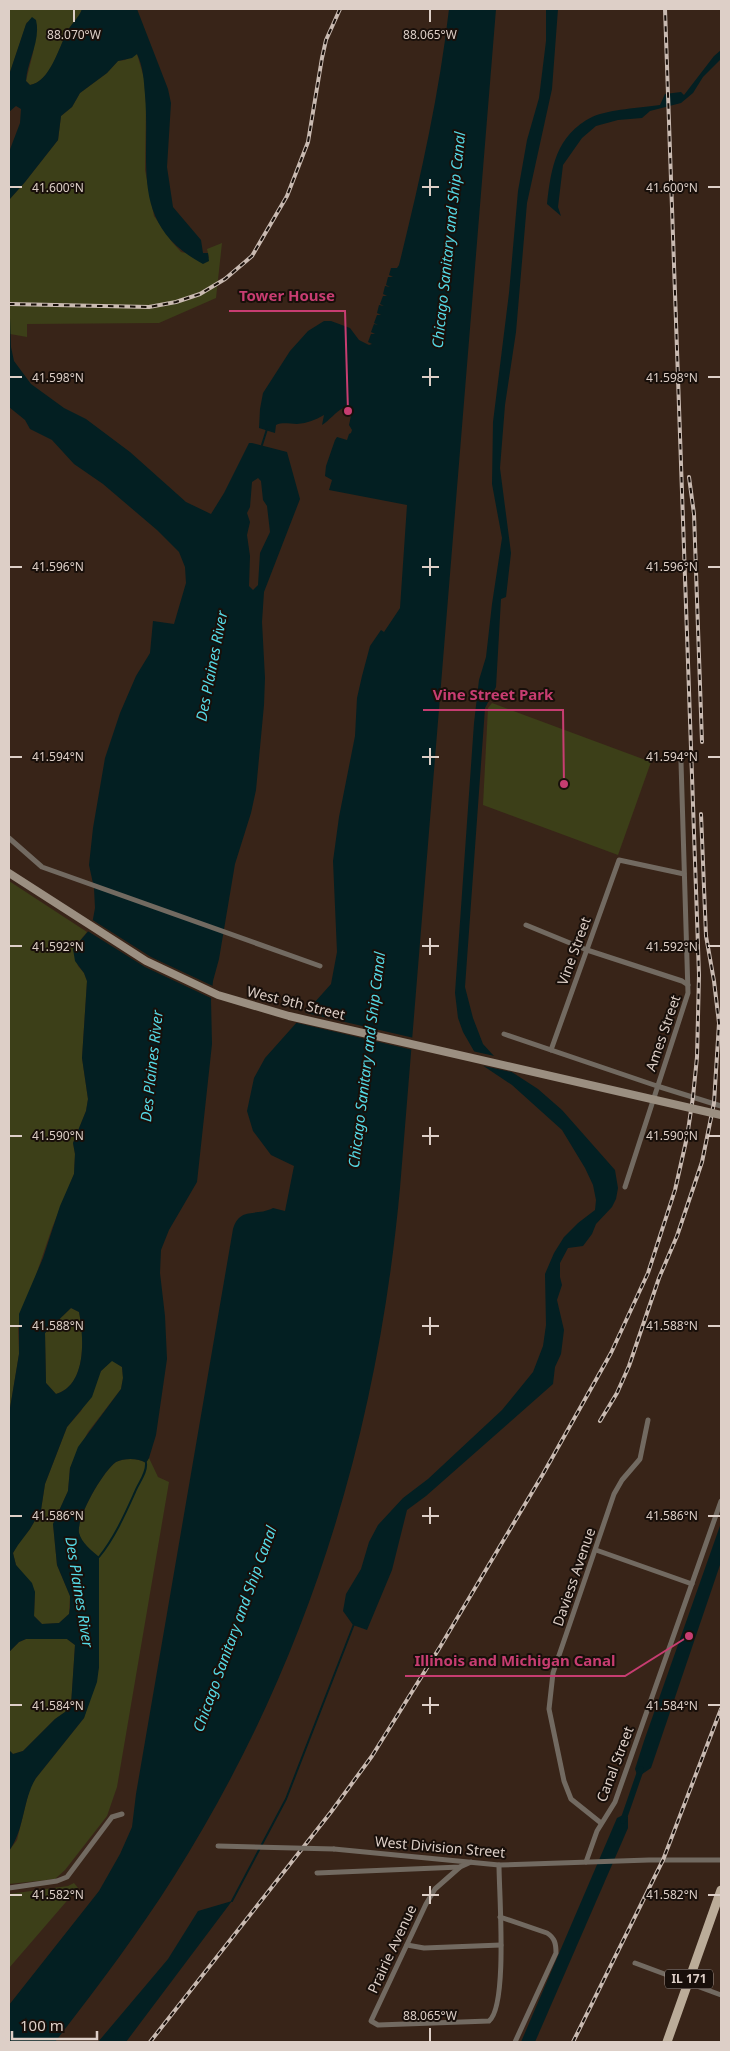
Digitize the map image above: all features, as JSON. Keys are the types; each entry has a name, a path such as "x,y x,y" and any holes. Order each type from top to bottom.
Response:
{"main road":[{"name":"West 9th Street","path":"9,873 146,961 218,995 289,1016 721,1115"},
{"name":"IL 171","path":"666,2042 721,1890"}],"street":[{"name":"Ames Street","path":"624,1187 688,993 681,762"},
{"path":"9,838 42,867 320,966"},
{"name":"Vine Street","path":"551,1050 619,860 684,874"},
{"path":"526,924 586,950 682,981 688,985"},
{"path":"504,1034 721,1106"},
{"name":"Daviess Avenue","path":"601,1823 571,1799 564,1781 549,1709 553,1673 614,1494 622,1480 640,1460 648,1420"},
{"name":"Canal Street","path":"589,1862 601,1823 615,1802 721,1501"},
{"path":"596,1550 692,1584"},
{"path":"9,1888 57,1881 67,1877 112,1818 122,1814"},
{"name":"West Division Street","path":"218,1846 334,1849 498,1865 628,1860 721,1860"},
{"path":"317,1873 460,1867 471,1862"},
{"path":"406,1945 424,1948 501,1945 498,1865"},
{"name":"Prairie Avenue","path":"460,1867 435,1889 426,1904 371,2022 378,2025 489,2022 497,2010 500,1986 501,1945"},
{"path":"500,1917 548,1933 552,1936 556,1945 556,1953 515,2042"},
{"path":"634,1963 721,1995"}],"green space":[{"path":"9,9 82,9 67,32 53,63 43,78 37,83 30,85 26,81 37,25 27,22 9,75"},
{"path":"137,54 144,78 146,105 145,170 154,216 181,252 209,258 207,249 222,243 216,298 159,323 27,324 27,337 10,334 9,200 58,140 61,116 72,107 80,93 107,73 118,61"},
{"path":"492,703 651,762 618,855 483,805 488,708"},
{"path":"9,881 87,932 73,949 78,966 84,973 87,981 82,1058 88,1099 86,1111 73,1143 75,1154 74,1174 52,1228 18,1328 19,1354 9,1414"},
{"path":"71,1308 79,1312 82,1334 81,1359 73,1381 66,1389 56,1394 46,1383 45,1333"},
{"path":"112,1360 122,1367 121,1389 88,1432 70,1468 68,1491 53,1524 57,1565 70,1596 69,1614 59,1623 42,1624 34,1616 35,1592 16,1565 13,1553 41,1510 45,1484 67,1427 81,1411 101,1371"},
{"path":"149,1458 158,1477 169,1482 117,1787 107,1816 65,1870 55,1879 9,1884 9,1851 17,1840 30,1787 84,1718 99,1667 99,1557 80,1537 79,1526 91,1495 104,1475 116,1462 131,1459 146,1463"},
{"path":"26,1639 67,1639 75,1645 71,1705 23,1751 13,1754 9,1750 9,1652 19,1642"},
{"path":"74,1883 78,1888 9,1968 9,1894 68,1886"}],"water":[{"path":"82,9 137,9 168,89 171,103 167,167 173,207 201,240 203,253 208,253 209,261 203,264 179,248 163,230 153,211 148,190 146,168 144,84 137,54 132,58 118,61 107,73 80,93 72,107 61,116 58,140 9,200 9,152 20,123 21,109 16,106 9,112 9,75 26,24 32,17 36,20 37,36 26,81 30,85 43,78 48,71 67,32"},
{"name":"Chicago Sanitary and Ship Canal","path":"449,9 496,9 400,1188 389,1280 374,1371 353,1460 328,1547 298,1632 262,1716 220,1798 173,1878 145,1920 55,2042 9,2042 9,2005 99,1891 120,1854 132,1827 136,1794 233,1229 240,1217 249,1213 267,1211 273,1208 285,1211 294,1166 271,1155 253,1131 247,1111 254,1078 265,1058 331,984 337,952 333,861 339,817 355,736 357,698 370,646 381,630 384,632 400,608 407,505 329,490 332,480 325,476 326,466 335,440 337,437 347,440 351,433 352,430 349,425 352,411 345,407 322,425 324,415 305,423 279,424 276,425 275,433 259,428 263,393 290,351 308,331 324,321 331,321 350,328 359,340 369,345 372,344 368,342 371,334 375,334 371,332 374,324 378,325 374,323 377,315 381,315 377,313 379,305 384,306 380,304 383,296 387,296 383,294 385,286 390,287 386,285 388,277 393,277 389,275 391,268 397,268 399,265 414,201 434,106"},
{"path":"546,9 558,9 552,89 527,203 516,332 505,405 500,468 511,553 506,597 501,599 496,687 485,708 465,987 473,1018 483,1044 504,1067 538,1089 562,1110 615,1170 618,1188 612,1207 596,1224 592,1234 583,1246 568,1248 560,1263 562,1285 557,1300 564,1330 561,1354 555,1367 553,1384 426,1496 407,1510 392,1570 367,1630 353,1625 343,1611 346,1594 361,1569 369,1542 378,1525 403,1498 428,1479 502,1410 533,1372 543,1346 546,1325 545,1274 554,1253 564,1237 595,1210 596,1200 593,1185 562,1130 512,1085 482,1065 463,1032 458,1018 455,993 474,723 479,680 486,657 502,538 492,484 493,422 509,293 518,191 527,140 539,98 546,41"},
{"path":"721,50 721,59 703,77 693,93 681,103 650,111 642,118 618,120 596,126 582,138 563,165 558,207 561,216 547,204 551,178 558,154 570,133 580,124 592,117 607,112 660,105 665,94 681,92 684,95 714,56"},
{"name":"Des Plaines River","path":"9,289 11,347 14,361 31,384 64,408 86,419 130,452 186,502 211,514 224,493 249,443 287,452 300,499 264,592 262,622 265,678 264,705 256,790 235,864 219,959 213,981 211,1000 212,1044 197,1182 169,1230 161,1250 160,1273 167,1359 156,1435 146,1463 136,1459 127,1459 116,1462 111,1467 98,1484 82,1517 79,1526 80,1536 87,1546 99,1557 99,1667 97,1682 84,1718 36,1778 31,1787 18,1834 9,1851 9,1750 13,1754 23,1751 71,1705 75,1645 67,1639 26,1639 19,1642 9,1652 9,1414 19,1354 19,1314 43,1258 60,1206 74,1174 75,1154 73,1143 86,1111 88,1099 82,1058 87,981 84,973 75,961 73,949 91,928 95,908 94,888 89,865 93,828 105,758 120,713 136,676 150,653 153,621 174,624 186,583 185,567 179,552 157,530 103,484 74,464 52,440 30,429 25,420 9,407","holes":["258,478 261,481 263,500 267,506 270,532 260,553 258,585 253,590 249,586 250,556 247,535 250,522 247,513 250,507 252,482","71,1308 79,1312 82,1347 78,1371 66,1389 56,1394 46,1383 45,1333","112,1361 122,1367 121,1389 78,1447 70,1468 68,1491 53,1524 57,1565 70,1596 69,1614 59,1623 42,1624 34,1616 35,1592 32,1583 16,1565 13,1553 41,1510 45,1484 67,1427 92,1397 101,1371"]},
{"path":"721,1523 721,1562 651,1768 638,1777 635,1769 644,1741"},
{"path":"625,1814 628,1817 628,1828 535,2042 521,2042 617,1818"},
{"path":"232,1901 126,2042 98,2042 168,1959 198,1911"}],"pier":[{"path":"91,919 151,957 215,987 213,999 145,967 86,930"},
{"path":"302,1012 414,1038 413,1050 293,1022"},
{"path":"472,1051 499,1057 506,1065 520,1074 479,1065"}],"waterway":[{"path":"262,445 267,429"},
{"path":"99,1557 110,1542 123,1517 144,1474 146,1463"},
{"path":"232,1901 286,1799 354,1624"},
{"path":"623,1821 641,1769"}],"railway":[{"path":"9,304 149,307 176,302 200,294 225,279 252,256 287,196 308,142 326,40 340,9"},
{"path":"150,2042 331,1812 372,1756 440,1647 543,1474 611,1353 648,1273 675,1190 687,1137 693,1097 697,1057 699,975 665,9"},
{"path":"689,477 694,514 702,742"},
{"path":"600,1421 617,1393 629,1366 659,1278 677,1236 702,1162 714,1103 719,1023 706,936 701,814"},
{"path":"573,2042 663,1860 721,1709"}],"place":[{"name":"Tower House","path":"348,411"},
{"name":"Vine Street Park","path":"564,784"},
{"name":"Illinois and Michigan Canal","path":"689,1636"}]}
